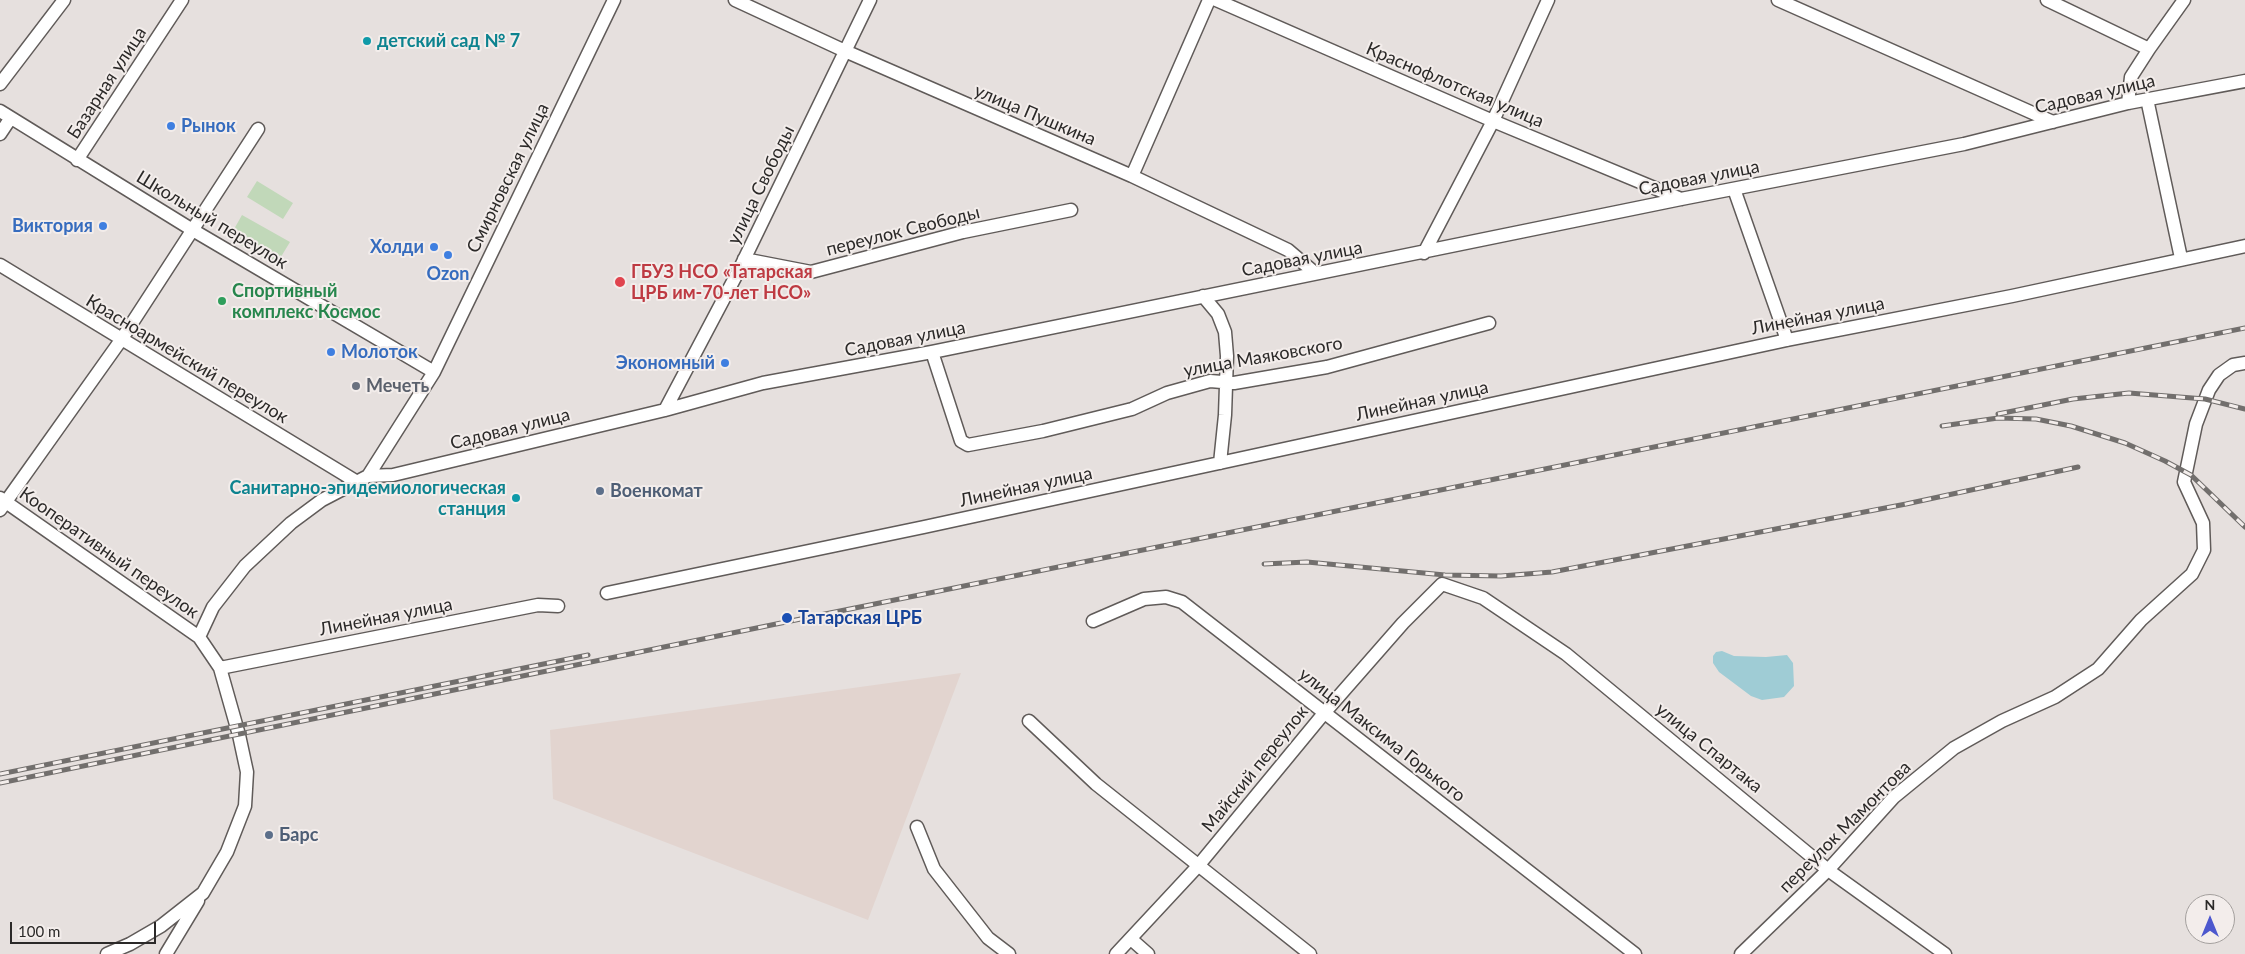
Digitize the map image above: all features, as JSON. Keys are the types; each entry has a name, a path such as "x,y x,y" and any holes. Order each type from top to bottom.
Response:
{"street":[{"path":"0,84 64,0"},
{"name":"Базарная улица","path":"77,160 182,0"},
{"name":"Смирновская улица","path":"362,479 434,372 614,0"},
{"name":"улица Пушкина","path":"734,0 845,51 1132,176 1288,250 1315,273"},
{"name":"улица Свободы","path":"665,410 744,259 870,0"},
{"path":"1132,176 1209,0"},
{"name":"Краснофлотская улица","path":"1216,0 1493,121 1681,199"},
{"path":"1424,253 1493,121 1548,0"},
{"path":"1778,0 2053,122"},
{"path":"2047,0 2149,49"},
{"path":"2128,102 2131,77 2184,0"},
{"name":"Садовая улица","path":"362,479 393,475 665,410 763,383 932,352 1681,199 1964,144 2128,102 2245,81"},
{"path":"2147,99 2181,258"},
{"name":"Школьный переулок","path":"0,111 10,119 192,230 434,372"},
{"path":"0,134 10,119"},
{"path":"2,503 121,340 258,130"},
{"path":"1734,189 1787,340"},
{"name":"переулок Свободы","path":"744,259 811,272 964,232 1071,210"},
{"name":"Линейная улица","path":"607,593 1787,340 2012,296 2181,258 2245,246"},
{"name":"Красноармейский переулок","path":"0,265 121,340 362,479"},
{"path":"1203,296 1218,314 1224,332 1227,382 1220,463"},
{"name":"улица Маяковского","path":"932,352 961,441 968,445 1043,431 1132,409 1167,393 1210,381 1227,382 1327,366 1489,323"},
{"name":"переулок Мамонтова","path":"1741,954 1828,870 1894,797 1954,748 2002,721 2055,697 2098,669 2141,620 2192,574 2204,550 2203,523 2184,482 2196,424 2209,390 2219,375 2233,365 2245,363"},
{"path":"166,954 227,852 245,806 247,772 237,726 220,668 199,637 213,606 245,566 291,523 322,500 362,479"},
{"name":"Кооперативный переулок","path":"2,503 199,637"},
{"name":"улица Спартака","path":"1442,584 1483,598 1566,654 1828,870 1945,954"},
{"name":"Майский переулок","path":"1116,954 1198,866 1325,712 1403,623 1442,584"},
{"name":"улица Максима Горького","path":"1093,621 1144,599 1166,597 1182,602 1635,954"},
{"name":"Линейная улица","path":"220,668 538,605 558,606"},
{"path":"1029,721 1096,784 1310,954"},
{"path":"917,827 934,869 988,938 1009,954"},
{"path":"107,954 130,944 161,926 203,893"},
{"path":"1131,939 1148,954"}],"shaded area":[{"path":"961,673 868,920 553,799 550,730"}],"green space":[{"path":"257,181 293,203 283,219 247,197"},
{"path":"242,215 290,242 276,265 229,238"}],"water":[{"path":"1722,651 1734,656 1766,657 1787,655 1793,663 1794,686 1784,697 1762,700 1751,696 1719,672 1713,663 1713,656 1716,652"}],"railway":[{"path":"0,783 825,614 2245,328"},
{"path":"1998,414 2073,399 2129,393 2205,399 2245,409"},
{"path":"1942,426 1998,418 2036,419 2071,426 2125,443 2191,475 2245,527"},
{"path":"1264,564 1307,562 1445,575 1501,576 1552,572 1906,504 2078,467"},
{"path":"0,774 588,655"}],"place":[{"name":"детский сад № 7","path":"367,41"},
{"name":"Рынок","path":"171,126"},
{"name":"Виктория","path":"103,226"},
{"name":"Холди","path":"434,247"},
{"name":"Ozon","path":"448,255"},
{"name":"ГБУЗ НСО «Татарская ЦРБ им-70-лет НСО»","path":"620,282"},
{"name":"Спортивный комплекс Космос","path":"222,301"},
{"name":"Молоток","path":"331,352"},
{"name":"Экономный","path":"725,363"},
{"name":"Мечеть","path":"356,386"},
{"name":"Военкомат","path":"600,491"},
{"name":"Санитарно-эпидемиологическая станция","path":"516,498"},
{"name":"Татарская ЦРБ","path":"787,618"},
{"name":"Барс","path":"269,835"}]}
